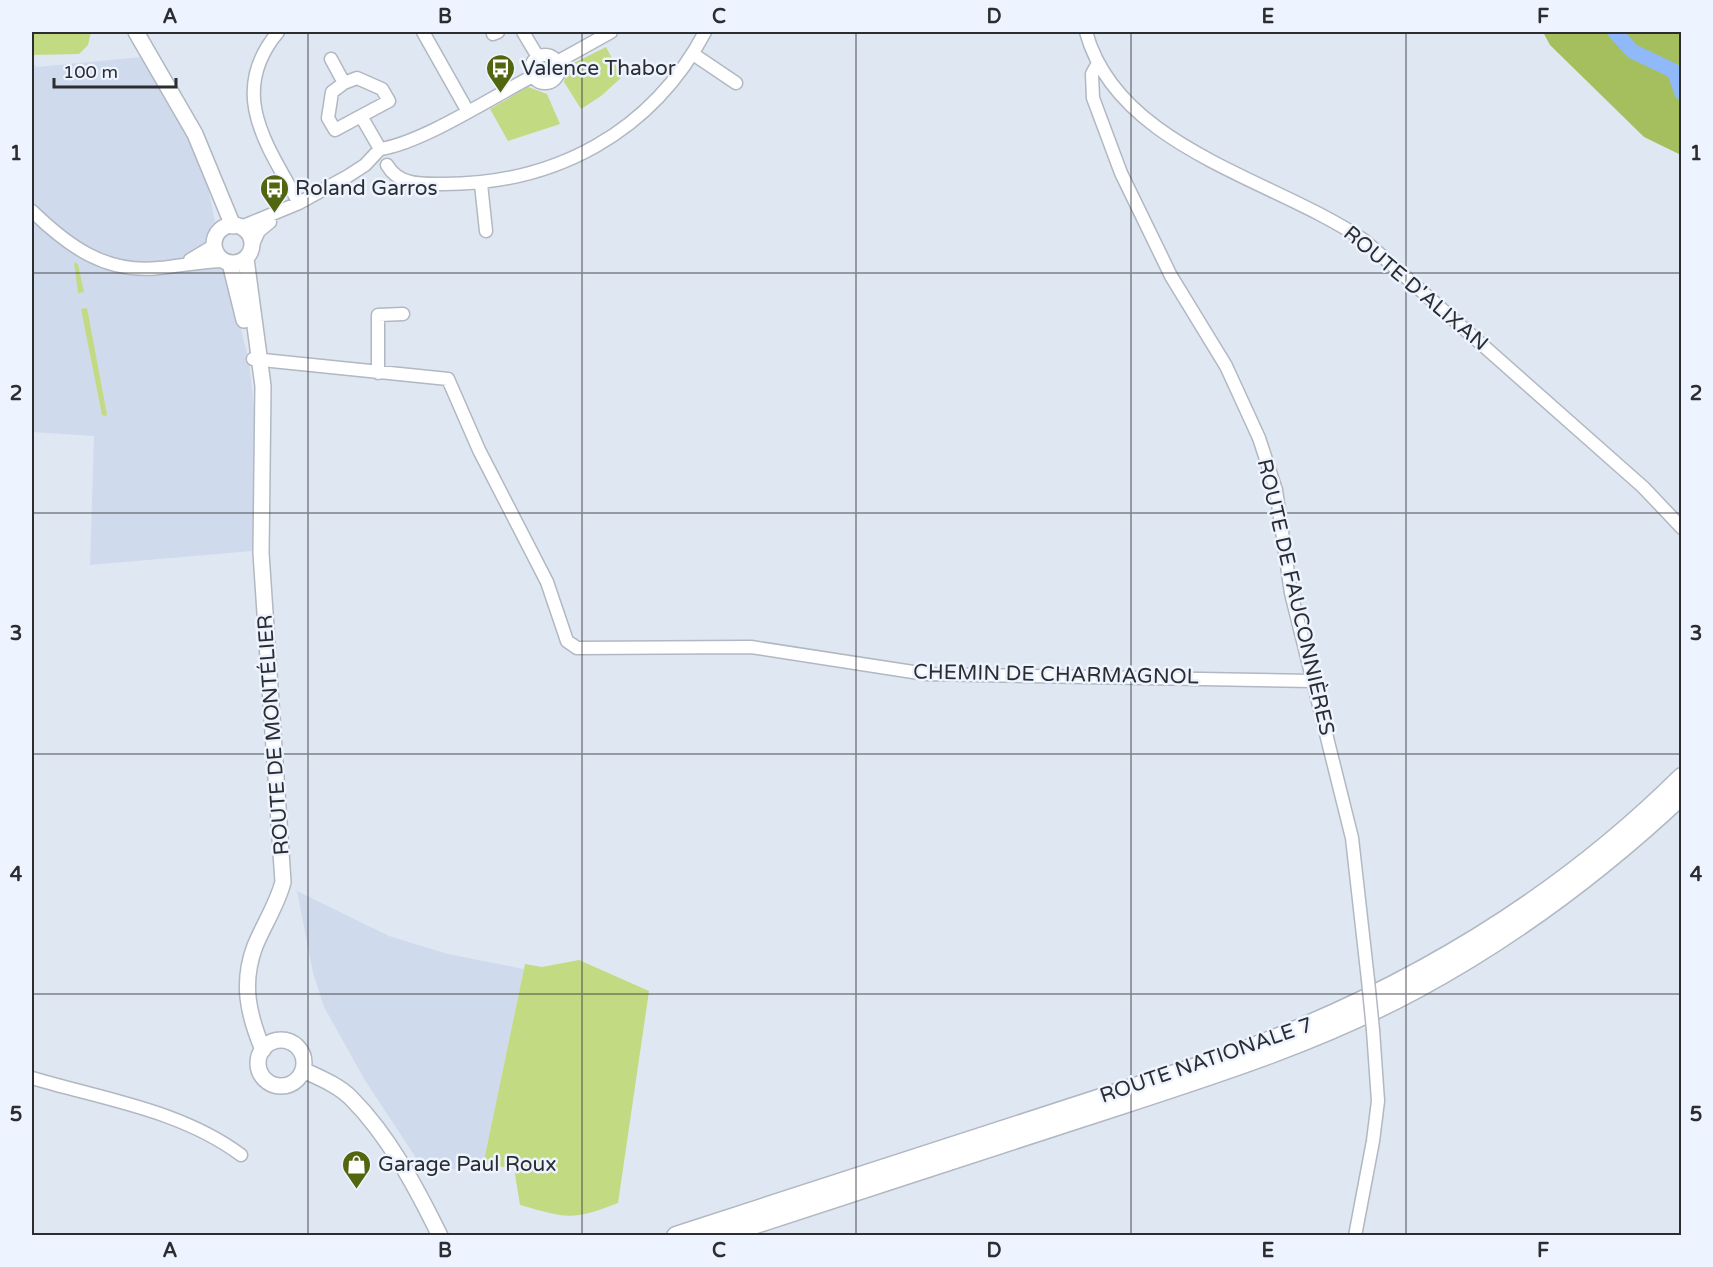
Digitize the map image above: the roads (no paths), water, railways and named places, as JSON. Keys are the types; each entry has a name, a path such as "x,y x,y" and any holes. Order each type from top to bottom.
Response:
{"highway":[{"name":"ROUTE NATIONALE 7","path":"676,1236 1218,1060 1285,1035 1342,1010 1444,958 1527,905 1604,847 1682,777"},
{"name":"ROUTE NATIONALE 7","path":"719,1236 1226,1071 1347,1023 1418,988 1519,927 1612,857 1682,795"}],"main road":[{"name":"ROUTE DE MONTÉLIER","path":"136,32 195,134 212,176 227,232 219,257 227,262 257,360"},
{"name":"ROUTE DE MONTÉLIER","path":"227,232 250,235 249,253 262,411 261,553 283,882 275,907 255,945 247,977 249,1013 263,1050"},
{"path":"227,262 249,253"},
{"path":"279,1040 293,1043 303,1055 303,1070 294,1082 287,1085 272,1084 261,1074 258,1067 263,1050 279,1040"},
{"path":"303,1070 326,1080 351,1098 397,1160 440,1236"}],"street":[{"path":"278,32 263,53 255,76 255,118 299,203"},
{"path":"423,32 467,110"},
{"path":"523,32 538,57"},
{"path":"557,62 611,32"},
{"path":"361,116 393,175 406,182 481,184 525,176 553,167 604,142 645,112 693,54 705,32"},
{"name":"ROUTE D'ALIXAN","path":"1086,32 1097,65 1122,99 1170,136 1204,156 1336,221 1365,242 1643,487 1682,528"},
{"path":"693,54 736,83"},
{"path":"550,56 557,62 558,74 552,81 539,82 533,76 531,65 538,57 550,56"},
{"path":"331,59 344,83"},
{"name":"ROUTE DE FAUCONNIÈRES","path":"1097,65 1092,74 1093,98 1121,172 1171,276 1226,366 1259,438 1276,490 1291,593 1352,838 1368,980 1378,1101 1355,1236"},
{"path":"249,253 262,226 467,110 533,76"},
{"path":"357,78 382,89 388,101 361,116 335,130 328,118 332,92 344,83 357,78"},
{"path":"481,184 486,231"},
{"path":"176,266 227,232 299,203"},
{"path":"32,211 70,245 97,260 134,269 227,262"},
{"path":"378,373 378,315 403,314"},
{"name":"CHEMIN DE CHARMAGNOL","path":"257,360 448,380 479,450 547,582 567,641 577,648 751,648 926,674 1313,681"},
{"path":"32,1078 180,1121 223,1141 241,1155"}],"waterway":[{"path":"1615,32 1632,51 1674,71 1682,93"}],"place":[{"name":"Valence Thabor","path":"500,94"},
{"name":"Roland Garros","path":"274,214"},
{"name":"Garage Paul Roux","path":"357,1190"}]}
